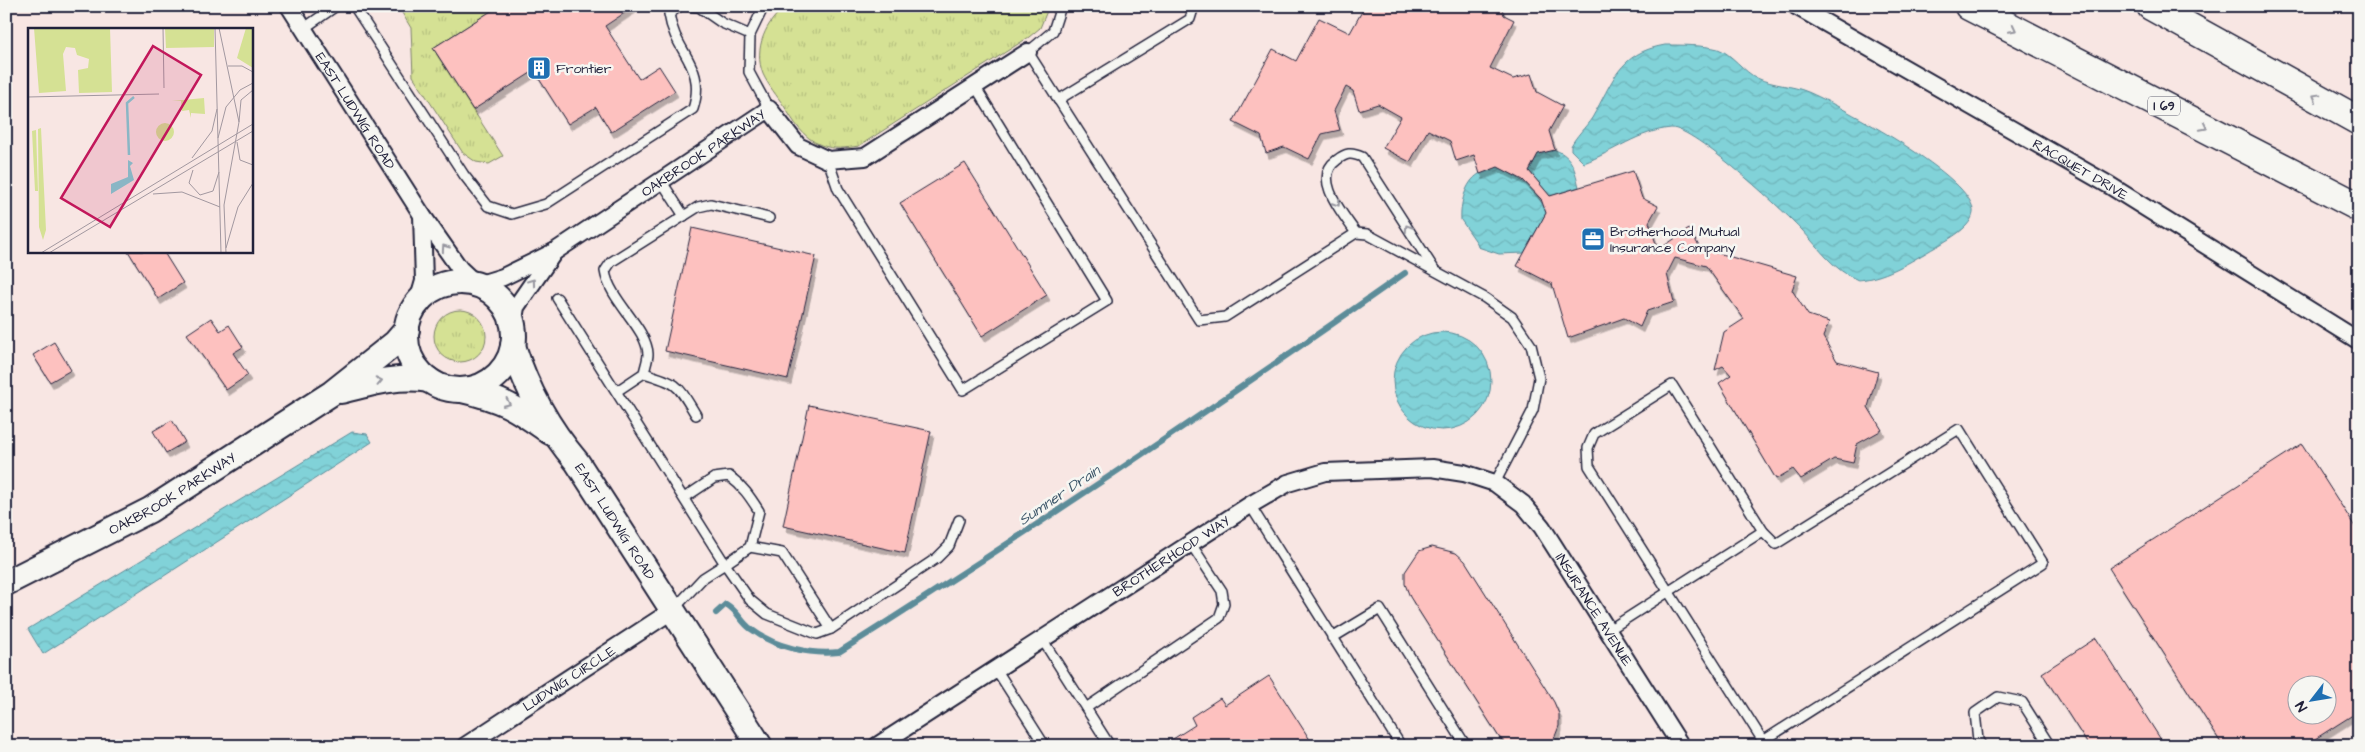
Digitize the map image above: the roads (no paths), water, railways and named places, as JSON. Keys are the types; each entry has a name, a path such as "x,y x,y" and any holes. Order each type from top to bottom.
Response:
{"highway":[{"name":"I 69","path":"1969,6 2359,207"},
{"path":"2152,6 2359,121"}],"main road":[{"path":"464,282 477,285 490,292 502,302 513,336 508,360 500,372 489,382 475,388 461,390 444,388 429,380 412,360 407,346 407,328 417,305 426,294 438,287 464,282"},
{"name":"OAKBROOK PARKWAY","path":"6,583 150,510 332,393 395,343 407,328"},
{"name":"EAST LUDWIG ROAD","path":"513,336 530,391 554,434 577,462 760,746"},
{"name":"OAKBROOK PARKWAY","path":"332,393 383,380 409,377 429,380"},
{"name":"EAST LUDWIG ROAD","path":"461,390 492,396 513,406 554,434"}],"street":[{"name":"EAST LUDWIG ROAD","path":"289,6 422,215 460,269 477,285"},
{"name":"RACQUET DRIVE","path":"1796,6 2109,185 2359,341"},
{"name":"OAKBROOK PARKWAY","path":"477,285 503,277 554,252 660,179 769,109 798,146 828,160 865,157 1028,52"},
{"path":"417,305 424,281 422,215"},
{"name":"OAKBROOK PARKWAY","path":"513,336 516,307 554,252"},
{"name":"BROTHERHOOD WAY","path":"877,746 1250,505 1288,483 1325,472 1432,468 1464,473 1495,483"},
{"name":"INSURANCE AVENUE","path":"1495,483 1523,504 1542,528 1680,746"},
{"name":"LUDWIG CIRCLE","path":"465,746 673,610"}],"lane":[{"path":"303,29 336,6"},
{"path":"354,6 464,175 488,206 512,214 546,204 693,109 698,94 696,72 671,32 668,14 680,6"},
{"path":"690,6 699,7 722,24 750,35"},
{"path":"764,6 750,35 749,72 769,109"},
{"path":"1061,6 1053,31 1028,52 1199,320 1226,317 1356,234 1367,234 1434,269 1485,298 1512,317 1531,345 1539,378 1533,410 1495,483"},
{"path":"1058,100 1190,19 1194,6"},
{"path":"828,160 838,189 963,390 1107,301 975,86"},
{"path":"1356,234 1326,186 1327,172 1333,163 1344,155 1353,153 1362,157 1434,269"},
{"path":"660,179 684,216"},
{"path":"617,391 644,373 648,353 644,340 607,282 605,270 611,262 684,216 698,208 711,204 769,218"},
{"path":"557,298 725,564 750,600 767,614 818,634 831,629 937,558 949,546 959,520"},
{"path":"644,373 676,385 696,415"},
{"path":"1672,385 1763,531 1776,544 1959,429 2042,563 1763,741 1589,466 1588,448 1594,434 1672,385"},
{"path":"673,610 703,578 750,547 759,511 746,490 729,476 714,478 684,498"},
{"path":"1250,505 1401,746"},
{"path":"1608,631 1763,531"},
{"path":"1086,708 1219,618 1224,604 1222,591 1191,544"},
{"path":"750,547 782,554 831,629"},
{"path":"1332,638 1380,609 1466,746"},
{"path":"1042,640 1110,746"},
{"path":"996,669 1045,746"},
{"path":"1982,746 1978,740 1975,713 1998,697 2022,702 2050,746"}],"water":[{"path":"1665,45 1699,46 1718,49 1728,54 1747,72 1757,78 1808,92 1847,111 1903,144 1953,181 1969,199 1973,213 1972,218 1955,235 1912,261 1880,276 1858,280 1834,265 1802,230 1759,189 1718,155 1682,131 1671,128 1648,133 1584,163 1571,150 1571,146 1592,118 1612,81 1627,62 1637,55 1649,49"},
{"path":"1555,150 1566,156 1569,160 1579,187 1550,196 1529,171 1538,154"},
{"path":"1498,167 1514,175 1527,185 1538,197 1546,213 1524,253 1499,254 1478,247 1461,220 1464,194 1470,182 1479,174"},
{"path":"1442,332 1461,335 1477,346 1488,362 1491,381 1488,400 1477,416 1461,427 1442,430 1423,427 1407,416 1396,400 1393,381 1396,362 1407,346 1423,335"},
{"path":"352,432 367,434 372,442 43,654 28,629"}],"waterway":[{"name":"Sumner Drain","path":"716,613 726,604 734,610 747,626 770,641 804,651 839,652 1124,466 1405,273"}],"place":[{"name":"Frontier","path":"539,68"},
{"name":"Brotherhood Mutual Insurance Company","path":"1593,239"}]}
